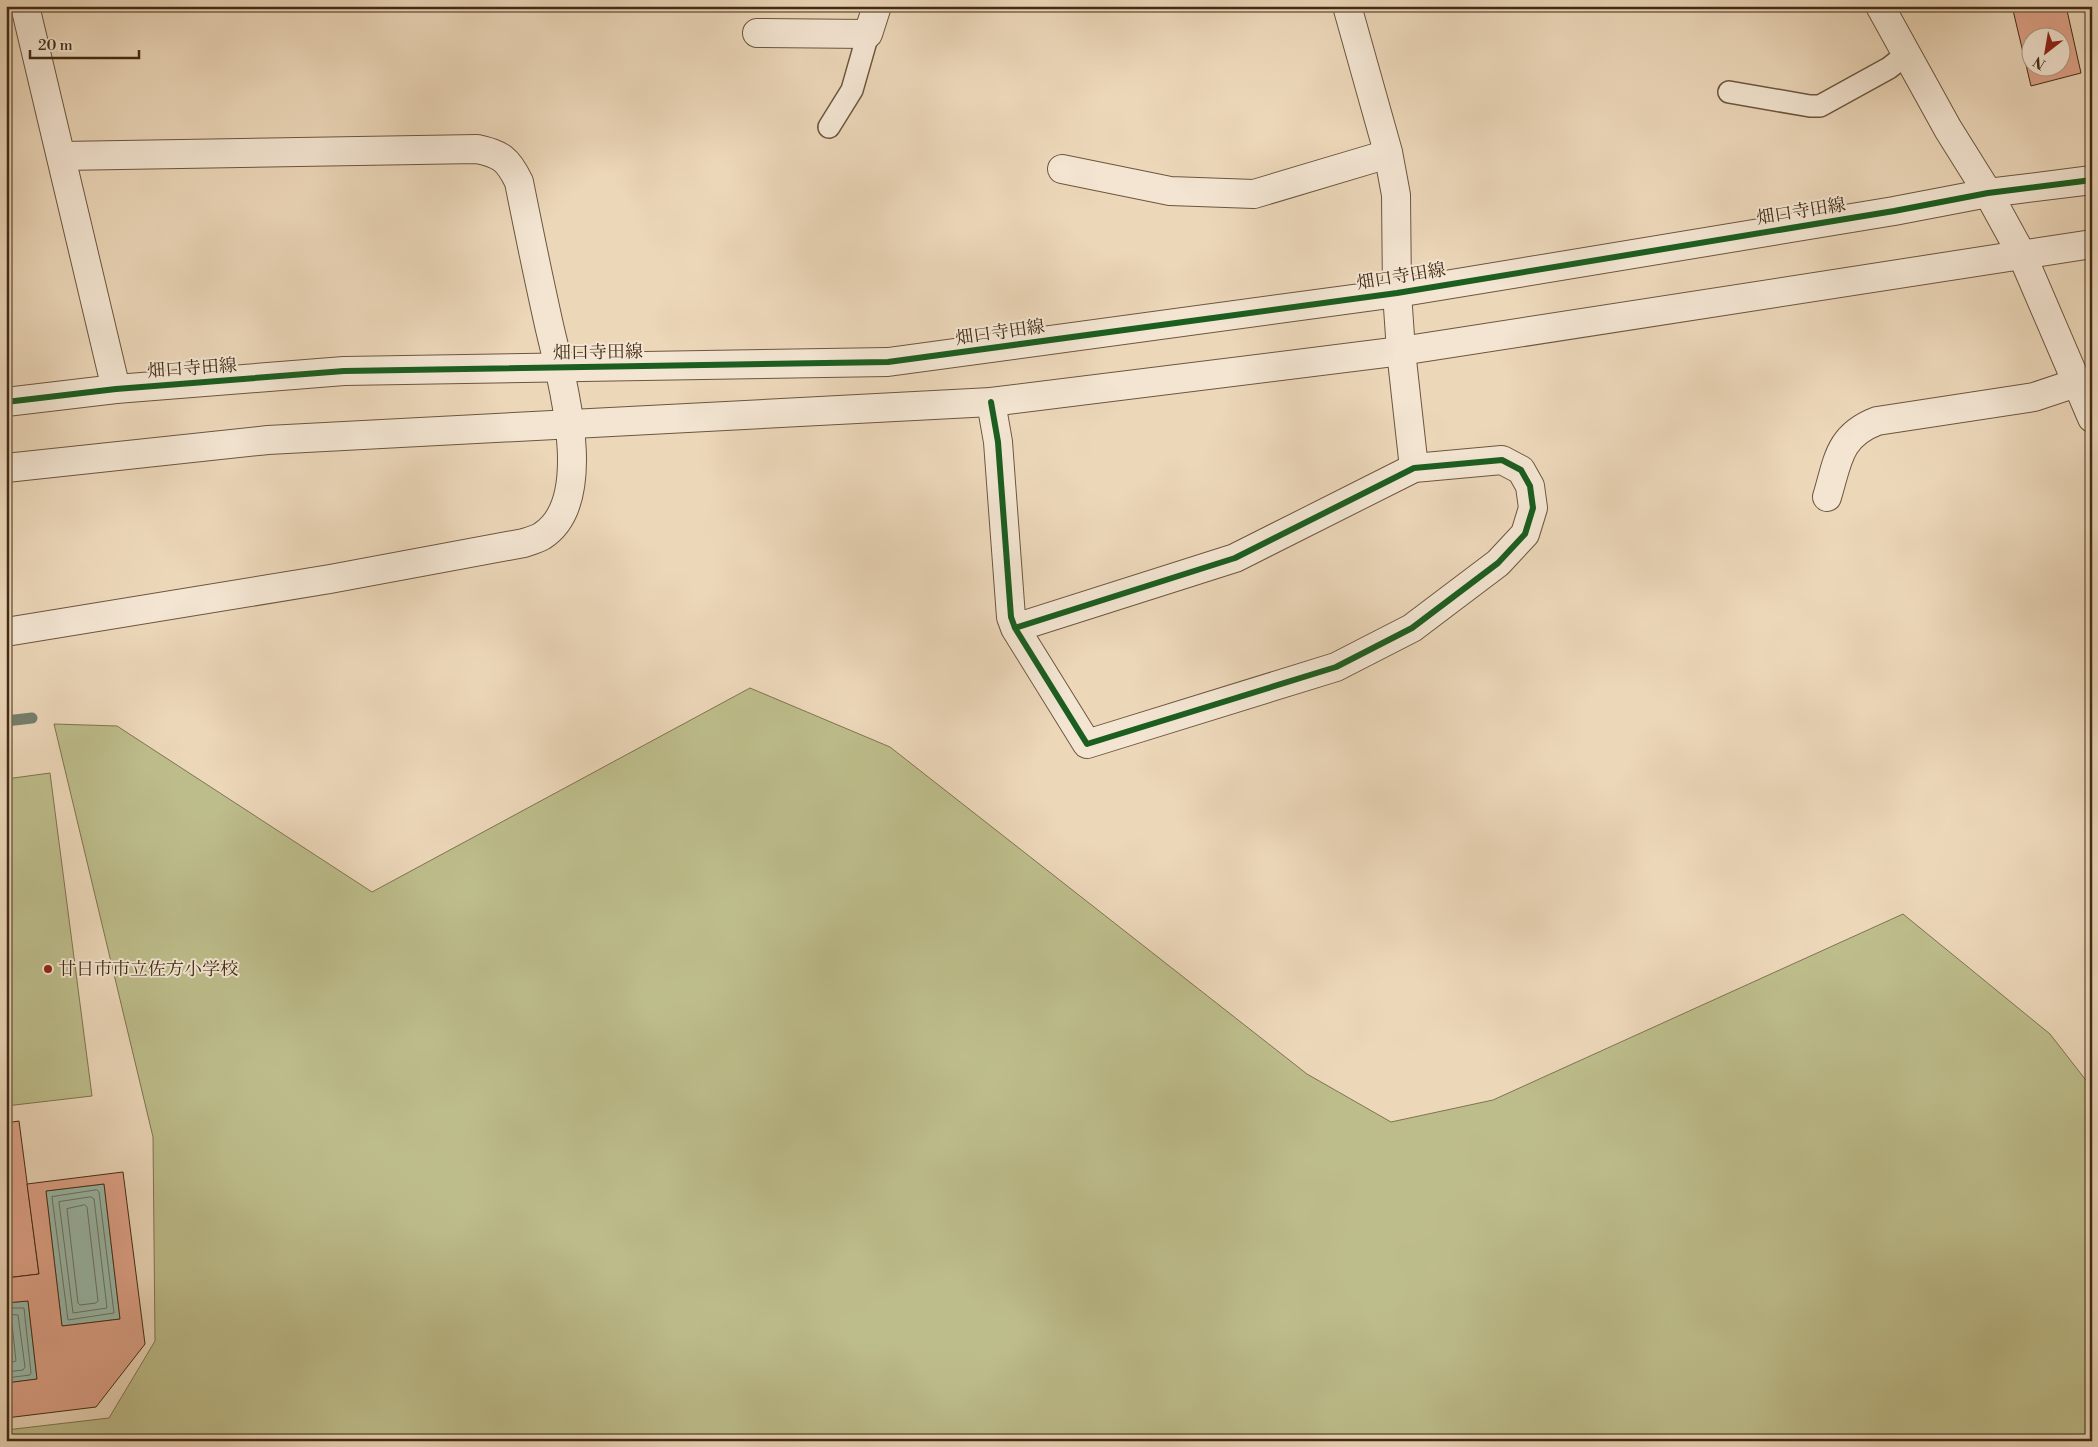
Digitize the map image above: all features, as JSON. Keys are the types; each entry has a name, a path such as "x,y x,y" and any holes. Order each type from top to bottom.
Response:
{"street":[{"path":"25,6 116,389"},
{"path":"757,33 868,34 877,6"},
{"path":"1346,6 1388,154 1396,195 1397,293 1401,351 1414,468"},
{"path":"1880,6 1948,129 1988,193 2022,254 2092,418"},
{"path":"6,632 330,579 524,543 542,536 555,524 563,507 572,469 570,426 519,182 511,165 496,153 477,148 61,156"},
{"path":"1062,169 1170,191 1254,194 1388,154"},
{"name":"畑口寺田線","path":"6,402 116,389 344,371 888,362 1397,293 1887,212 1988,193 2092,180"},
{"path":"6,468 268,440 570,426 991,402 1401,351 2092,244"},
{"path":"1827,498 1841,452 1849,438 1862,427 1878,421 2034,397 2076,383"},
{"path":"991,402 998,442 1011,617 1015,628 1087,744 1336,667 1412,628 1498,563 1525,534 1533,508 1530,486 1521,470 1502,460 1414,468 1235,558 1015,628"}],"lane":[{"path":"829,127 852,90 868,34"},
{"path":"1729,92 1810,106 1820,106 1889,68 1907,54"}],"green space":[{"path":"750,688 890,747 1307,1074 1391,1122 1493,1100 1903,914 2050,1034 2092,1088 2092,1441 6,1441 6,1430 109,1418 155,1341 153,1137 54,724 117,726 372,892"},
{"path":"50,773 92,1096 6,1106 6,779"}],"water":[{"path":"104,1184 120,1319 62,1326 46,1191"},
{"path":"28,1301 37,1379 6,1383 6,1303"}],"building":[{"path":"2012,6 2066,6 2081,73 2070,76 2070,28 2020,28 2020,40"},
{"path":"2029,78 2062,78 2031,86"},
{"path":"19,1121 39,1274 6,1278 6,1123"},
{"path":"123,1172 145,1344 96,1407 6,1418 6,1383 37,1379 28,1301 6,1303 6,1278 39,1274 27,1184","holes":["104,1184 120,1319 62,1326 46,1191"]}],"waterway":[{"path":"6,721 32,718"}],"cycle path":[{"path":"6,402 116,389 344,371 888,362 1397,293 1894,211 1988,193 2092,180"},
{"path":"991,402 998,442 1011,617 1015,628 1087,744 1336,667 1412,628 1498,563 1525,534 1533,508 1530,486 1521,470 1502,460 1414,468 1235,558 1015,628"}],"place":[{"name":"廿日市市立佐方小学校","path":"48,969"}]}
